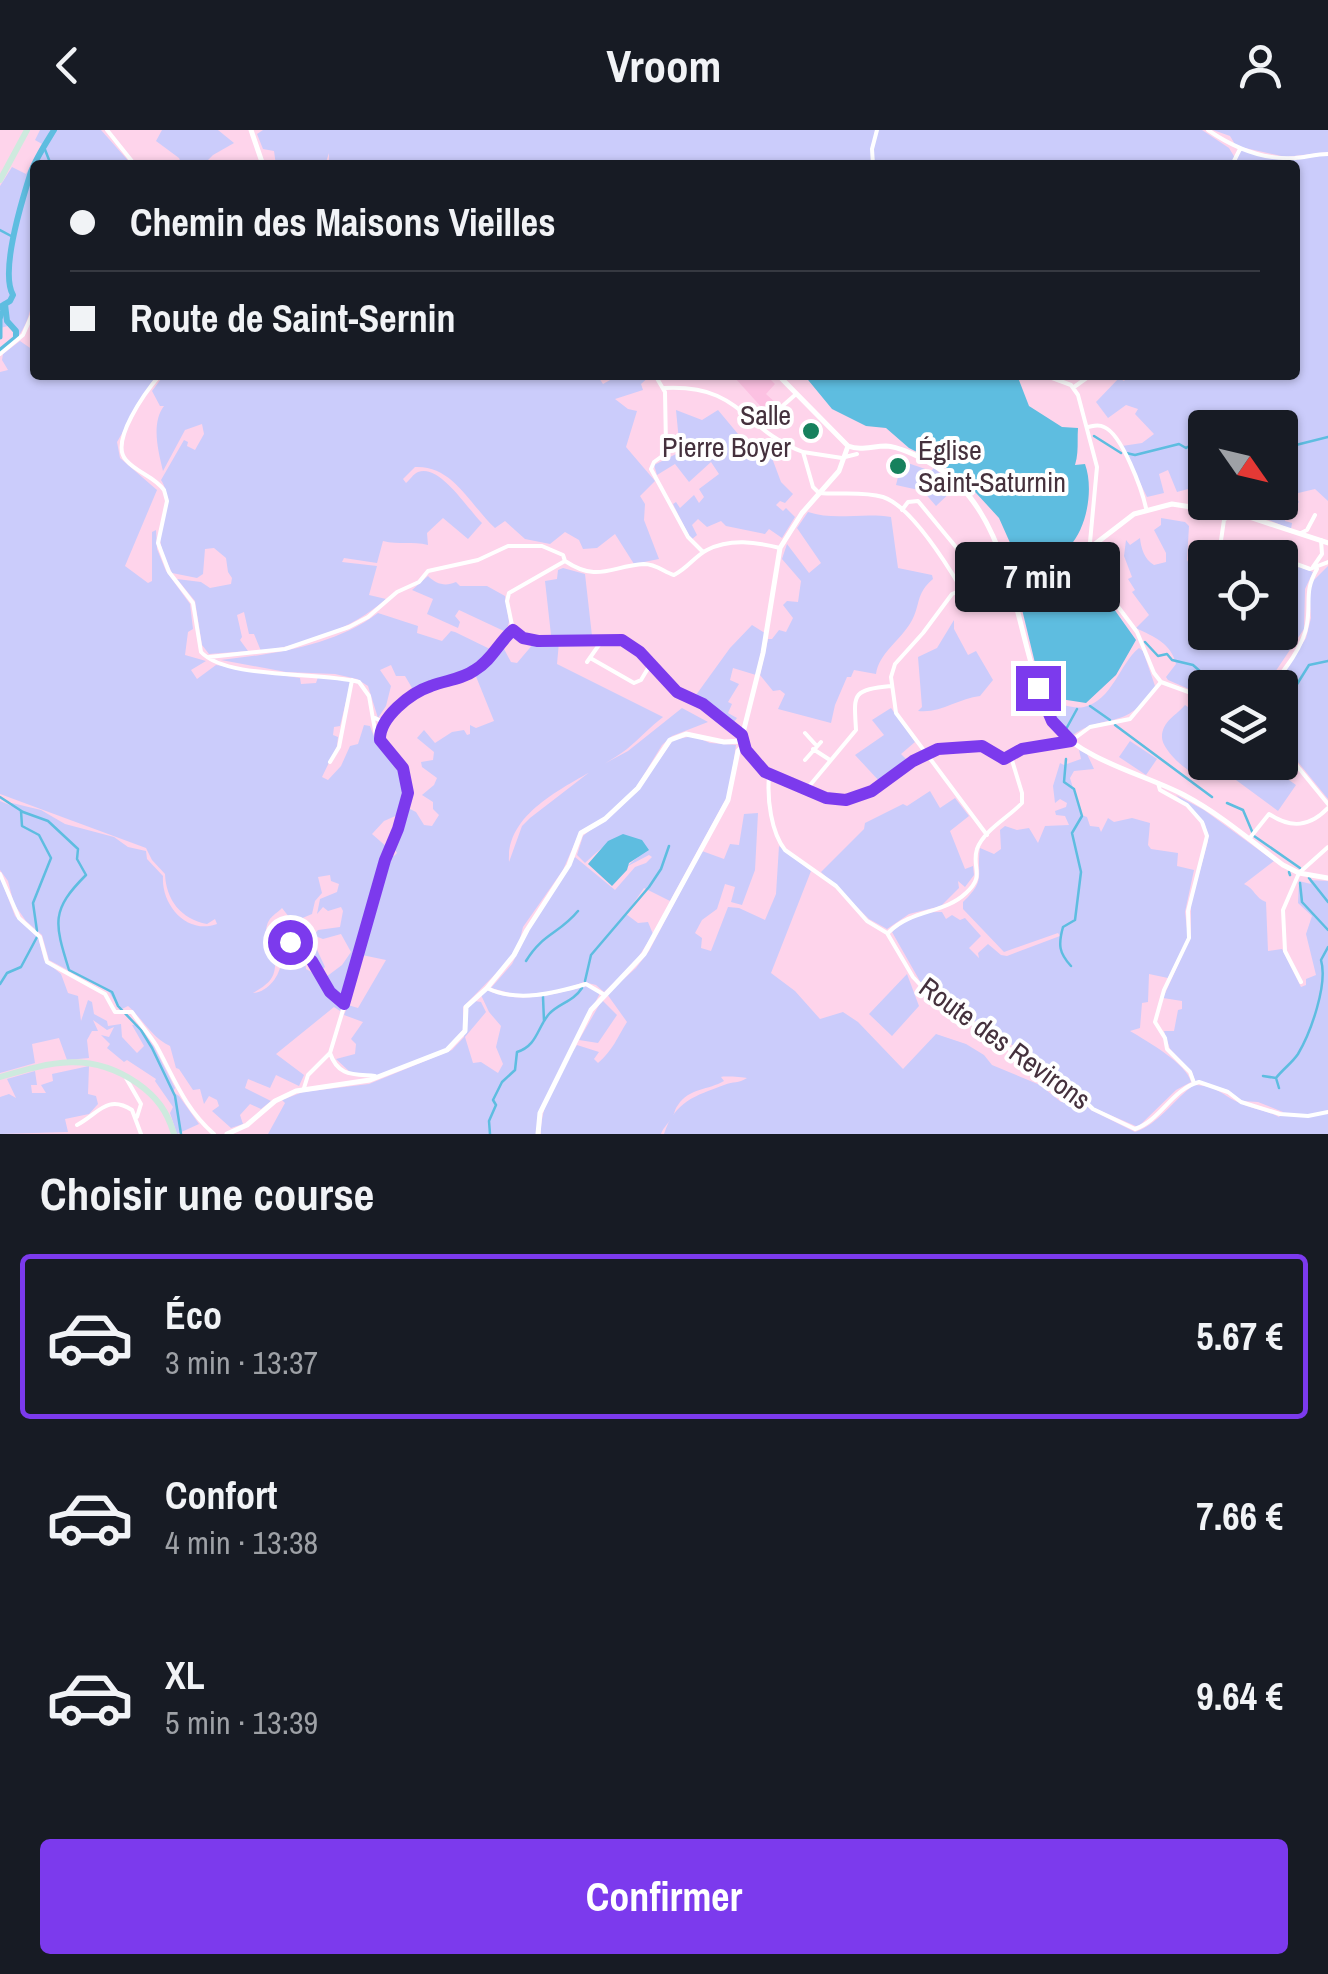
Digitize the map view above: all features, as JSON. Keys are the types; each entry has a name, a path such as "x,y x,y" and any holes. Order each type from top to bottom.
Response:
{"main road":[{"path":"0,180 28,130"},
{"path":"0,1077 36,1067 88,1062 106,1065 159,1102 174,1134"}],"street":[{"path":"107,130 131,160"},
{"path":"251,130 262,160"},
{"path":"873,160 877,130"},
{"path":"1208,130 1240,149 1284,158 1328,154"},
{"path":"1234,160 1240,149"},
{"path":"0,354 22,335 30,318"},
{"path":"157,380 122,436 120,450 129,464 164,490 166,501 158,544 169,572 193,603 198,642 204,656 215,662 283,674 352,680 367,690 374,731 403,768 408,793 330,1053 308,1076 304,1088"},
{"path":"658,380 664,388 666,451 651,464 651,469 688,537 703,552"},
{"path":"782,380 849,449 866,456"},
{"path":"1056,380 1074,387"},
{"path":"1074,387 1084,380"},
{"path":"1074,387 1097,472 1089,550 1110,596 1137,632 1154,673 1161,682 1188,692"},
{"path":"664,388 710,391 736,406 771,438 803,452 887,446 942,471 978,512 1008,568 1041,698 1052,721 1071,741 1203,806 1252,836 1283,866 1328,878"},
{"path":"752,421 778,409 795,395"},
{"path":"1087,428 1097,426 1110,431 1137,478 1146,508"},
{"path":"538,1134 540,1113 591,1010 603,994 636,966 649,947 728,800 763,653 780,548 802,512 839,471 849,449"},
{"path":"803,452 813,488 819,493 873,495 888,499 902,510 943,560 960,588"},
{"path":"902,510 908,502 918,502 951,539 979,584"},
{"path":"987,835 896,713 892,686 895,664 960,588 979,584 1008,568 1089,550 1146,508 1172,504 1188,506"},
{"path":"1301,533 1315,515"},
{"path":"1256,520 1325,542 1307,589 1304,635 1281,670"},
{"path":"204,656 223,658 273,651 315,639 368,617 431,570 478,560 508,546 551,548 563,555 565,562 587,572 614,572 646,564 674,574 703,552 735,542 780,548"},
{"path":"513,630 509,593 565,562"},
{"path":"1298,564 1313,569 1328,562"},
{"path":"513,630 532,640 622,640 636,648 677,692 703,704 770,775 837,800 852,799 877,788 928,753 942,748 988,748 1002,759 1025,748 1071,741 1090,727 1130,719 1161,682"},
{"path":"380,740 383,722 399,706 424,689 475,671 513,630"},
{"path":"602,640 590,661 634,683 641,680 650,665"},
{"path":"330,762 339,748 352,680"},
{"path":"806,790 856,730 853,707 857,695 868,688 892,686"},
{"path":"372,717 383,722"},
{"path":"805,732 832,760"},
{"path":"226,1134 247,1125 275,1101 304,1088 379,1078 456,1044 465,1031 466,1007 514,955 569,866 582,833 606,819 638,788 670,740 686,734 724,742 742,741"},
{"path":"804,760 817,746"},
{"path":"887,933 914,914 953,904 972,888 979,872 976,852 987,835 1022,803 1010,756"},
{"path":"1252,836 1269,814 1282,822 1307,824 1328,806 1298,768"},
{"name":"Route des Revirons","path":"770,775 770,804 779,842 795,859 836,886 867,921 887,933 912,977 927,992 1012,1051 1064,1081 1093,1109 1136,1129 1149,1124 1194,1083"},
{"path":"1158,783 1160,790 1182,802 1199,818 1207,836 1188,910 1189,938 1164,990 1154,1022 1168,1050 1190,1072 1194,1083 1216,1087 1242,1102 1280,1114 1308,1116 1328,1112"},
{"path":"1301,982 1285,951 1282,916 1299,873 1328,848"},
{"path":"0,874 19,918 40,936 47,962 105,994 115,1012 132,1012 154,1042 194,1116 214,1134"},
{"path":"283,938 312,961 330,992 344,1004"},
{"path":"487,988 518,997 586,984 603,994"},
{"path":"330,1053 344,1073 379,1078"},
{"path":"126,1076 141,1104 137,1117 141,1134"},
{"path":"77,1126 107,1103 125,1105 137,1117"}],"shaded area":[{"path":"40,130 101,130 128,160 33,160 42,144 35,140"},
{"path":"162,130 218,130 234,143 208,160 180,160 156,141"},
{"path":"263,130 875,130 872,160 329,160 329,153 327,160 275,160 274,151 263,149 257,134"},
{"path":"878,130 1202,130 1229,148 1235,158 874,160"},
{"path":"1213,130 1328,130 1328,152 1286,157 1236,146 1230,136"},
{"path":"1241,150 1285,160 1236,160"},
{"path":"1328,155 1328,501 1315,489 1298,493 1298,410 1188,410 1188,489 1177,492 1168,470 1159,474 1164,493 1147,497 1122,446 1142,443 1154,434 1135,414 1138,409 1126,405 1108,418 1096,402 1117,380 1300,380 1300,160 1285,160"},
{"path":"30,166 30,309 15,340 15,331 8,326 0,328 0,186 12,167 26,174"},
{"path":"20,341 30,348 30,380 153,380 117,442 120,458 157,490 125,566 148,583 152,581 152,532 156,530 157,549 166,571 190,604 193,629 188,632 185,655 206,661 191,670 197,679 216,665 300,678 301,684 316,683 318,677 351,681 340,726 334,727 337,746 322,777 328,780 341,766 350,746 358,744 364,725 370,726 403,782 400,814 384,821 372,834 388,848 344,998 337,995 326,977 351,952 341,934 323,939 315,936 313,941 325,967 322,970 301,950 318,930 340,927 341,907 328,911 323,907 317,914 320,899 337,892 339,884 331,881 330,875 318,877 322,893 312,914 293,922 282,908 268,923 266,932 278,943 274,972 253,993 272,982 281,962 297,965 299,956 305,960 306,969 342,1006 340,1011 334,1007 276,1054 304,1075 299,1086 276,1075 270,1088 248,1079 245,1088 271,1101 261,1109 250,1104 240,1115 243,1124 231,1128 212,1111 219,1106 217,1100 209,1096 204,1104 200,1089 193,1090 176,1068 170,1046 128,1006 120,1010 109,992 49,960 42,935 14,904 8,881 0,870 0,801 41,810 65,824 114,837 128,847 146,851 147,859 163,876 166,897 178,915 196,925 217,924 215,919 207,924 190,918 177,907 168,892 165,874 146,848 0,794 0,372 8,370 3,354"},
{"path":"160,380 600,380 603,384 610,380 645,380 641,384 643,390 615,399 637,411 626,447 655,481 640,496 645,504 644,520 659,559 634,564 615,534 597,548 583,549 579,540 565,532 550,544 525,539 505,521 495,528 450,479 440,472 415,467 403,479 406,483 418,472 435,474 482,523 468,539 443,518 427,533 428,545 383,541 377,563 344,558 342,562 377,566 369,595 386,599 373,610 327,634 261,651 254,634 249,634 244,612 237,615 240,640 248,651 209,654 202,645 195,601 177,579 201,582 210,588 231,584 226,558 214,548 205,549 203,574 197,578 172,573 160,534 167,501 161,480 184,440 195,450 204,434 202,424 185,430 163,471 157,429 164,406 160,406 152,391"},
{"path":"737,380 771,380 775,384 766,394 778,405 770,412"},
{"path":"808,380 1019,380 1029,406 1062,427 1078,428 1075,465 1085,464 1089,496 1075,539 1058,552 1029,557 1016,552 1011,559 1011,545 999,518 966,482 909,448 886,428 866,426 832,409"},
{"path":"676,410 702,420 718,410 748,446 752,443 769,450 781,482 793,494 785,503 780,501 776,505 795,517 782,538 769,529 765,534 726,526 721,521 707,527 698,519 692,525 697,535 691,540 673,504 676,502 680,508 694,495 699,503 704,497 699,489 719,474 711,462 689,482 675,464 657,475 654,465 680,452"},
{"path":"902,461 931,471 934,468 956,487 936,506 923,491 896,485"},
{"path":"808,512 891,517 898,568 932,575 933,579 921,595 911,622 881,660 876,674 854,670 847,677 831,723 778,709 785,694 773,691 760,675 768,639 779,630 786,632 793,618 783,605 787,601 798,602 801,581 782,559 787,544 809,573 821,563 797,528"},
{"path":"1161,518 1189,526 1188,650 1290,650 1276,670 1188,670 1188,689 1168,680 1166,677 1176,664 1174,657 1161,642 1136,628 1149,615 1132,592 1135,590 1128,579 1132,577 1124,556 1126,540 1130,545 1140,538 1151,563 1166,562 1166,553 1154,530 1161,525"},
{"path":"1269,520 1285,520 1292,523 1291,529"},
{"path":"1081,557 1093,567 1104,595 1136,640 1116,675 1086,703 1042,692 1012,568"},
{"path":"1328,566 1328,799 1298,762 1298,670 1286,670 1306,638 1311,618 1309,585"},
{"path":"1299,567 1313,572 1305,589 1304,629 1298,638"},
{"path":"558,570 585,574 592,636 551,635 545,581 557,579"},
{"path":"428,576 441,584 487,586 505,596 509,622 506,632 459,610 455,616 460,622 458,628 427,614 433,599 412,590"},
{"path":"378,613 418,626 417,633 442,641 451,631 494,651 466,671 415,693 405,676 396,676 391,665 380,670 391,686 378,718 368,686 357,679 221,660 323,641"},
{"path":"954,620 954,629 968,655 976,651 993,680 980,696 918,711 922,707 918,657 937,648"},
{"path":"752,625 765,633 756,675 733,668 730,680 739,684 728,702 732,704 728,713 737,718 734,722 696,695"},
{"path":"559,642 557,664 663,717 603,765 628,751 682,708 708,722 672,736 662,745 637,786 604,818 580,831 563,870 523,927 508,961 463,1007 463,1030 447,1049 380,1076 351,1073 336,1059 355,1054 356,1044 351,1039 363,1022 344,1015 348,1005 358,1008 386,960 362,955 380,899 388,854 397,853 393,847 408,808 416,812 424,825 432,826 439,815 433,802 422,795 437,778 421,762 433,760 434,752 417,738 424,730 435,743 452,732 464,730 470,734 470,725 476,728 494,721 475,674 503,647 511,662 517,663 534,643","holes":["589,773 522,826 509,862 511,842 520,824 552,795"]},
{"path":"1139,648 1155,686 1145,701 1125,716 1095,724 1072,736 1058,725 1044,701 1079,708 1094,703 1109,690"},
{"path":"1185,705 1188,707 1188,769 1164,745 1164,727"},
{"path":"891,708 915,742 901,754 908,761 881,783 855,755 884,735 872,720"},
{"path":"693,736 710,743 736,745 729,793 670,901 644,888 626,914 638,923 648,922 653,934 634,964 604,992 584,982 559,991 518,995 491,988 512,964 533,922 575,857 615,890 635,867 652,857 626,867 638,857 619,836 585,863 577,855 583,836 637,792 673,740"},
{"path":"1130,741 1157,759 1146,775 1119,757"},
{"path":"1079,750 1087,754 1094,769 1074,771 1070,778 1081,815 1087,817 1090,826 1099,827 1101,832 1108,818 1114,822 1132,818 1150,823 1151,849 1178,853 1177,866 1194,870 1185,912 1188,937 1168,978 1149,974 1148,1002 1142,1003 1140,1028 1130,1031 1174,1061 1191,1082 1176,1090 1138,1127 1094,1108 1064,1078 946,1003 921,983 892,932 908,920 928,913 942,912 946,919 952,915 960,920 965,918 981,936 969,948 979,958 978,953 988,944 1007,956 1060,936 1058,933 1004,952 963,909 963,902 978,882 980,848 994,854 1001,849 1000,830 1005,826 1029,828 1038,843 1045,826 1069,825 1065,816 1056,815 1055,811 1067,803 1060,799 1055,803 1053,786 1060,763 1081,759"},
{"path":"1236,780 1289,780 1296,785 1278,811"},
{"path":"930,791 940,808 955,798 969,816 950,831 965,869 973,866 974,875 965,887 958,881 959,888 941,906 909,914 887,929 869,919 821,872 864,829 865,823 903,804 907,806"},
{"path":"1176,795 1204,810 1274,861 1244,884 1266,902 1268,951 1282,949 1301,987 1306,985 1306,979 1316,975 1306,934 1312,916 1298,903 1299,881 1328,881 1328,1134 664,1134 671,1118 661,1134 541,1134 548,1099 577,1045 599,1052 594,1059 598,1063 627,1022 607,994 649,951 702,851 724,859 730,844 739,845 744,814 758,813 755,870 742,905 731,902 735,887 725,884 717,909 702,920 695,933 702,938 701,948 711,951 728,907 765,920 776,894 779,846 811,871 771,973 795,991 820,1019 843,1012 858,1022 903,1069 936,1034 966,1044 992,1065 1040,1085 1061,1102 1068,1101 1069,1090 1091,1110 1135,1132 1151,1124 1194,1085 1215,1089 1245,1105 1279,1117 1283,1112 1258,1102 1242,1101 1228,1090 1195,1081 1192,1072 1170,1049 1164,1031 1174,1031 1182,1001 1163,998 1191,936 1191,903 1208,841 1205,824","holes":["721,1077 747,1078 695,1097 674,1114 688,1095 724,1081"]},
{"path":"623,834 642,840 649,850 629,863 612,886 588,864 608,841"},
{"path":"0,877 15,916 38,937 44,960 61,974 68,993 78,996 81,1021 88,1000 94,1014 107,1021 108,1026 121,1024 122,1037 137,1053 144,1046 132,1025 137,1024 154,1047 175,1088 173,1092 199,1124 177,1134 170,1113 173,1107 156,1079 107,1048 110,1044 101,1035 109,1037 114,1027 107,1030 93,1020 98,1031 92,1031 87,1040 89,1058 67,1060 59,1038 32,1044 35,1063 0,1073"},
{"path":"907,974 919,1006 892,1036 869,1014"},
{"path":"587,986 599,995 539,1112 536,1134 268,1134 285,1103 282,1100 303,1092 369,1084 452,1050 464,1037 467,1009 475,1001 481,1002 486,1012 465,1037 473,1063 481,1062 498,1073 503,1064 496,1047 501,1026 481,995 487,990 511,997 537,997"},
{"path":"602,1000 617,1015 598,1043 579,1040"},
{"path":"89,1066 88,1094 96,1096 98,1104 89,1114 65,1119 68,1132 0,1134 0,1097 9,1094 16,1098 7,1079 35,1071 37,1085 31,1085 32,1093 46,1093 41,1085 53,1081 52,1074"}],"waterway":[{"path":"37,160 54,130"},
{"path":"44,147 49,160"},
{"path":"0,307 13,295 11,253 30,176"},
{"path":"0,230 13,237"},
{"path":"0,319 5,304"},
{"path":"0,351 16,338 16,331 7,321 5,304"},
{"path":"0,320 0,337"},
{"path":"1094,436 1121,453"},
{"path":"1298,444 1328,437"},
{"path":"1126,453 1135,455 1179,444 1188,447"},
{"path":"1145,642 1158,656 1167,654 1172,660 1199,670"},
{"path":"1298,683 1309,665 1328,661"},
{"path":"1090,706 1110,720"},
{"path":"1065,731 1077,709"},
{"path":"1115,725 1212,797"},
{"path":"1066,759 1064,782 1074,789 1082,816 1072,833 1081,872 1075,920 1063,927 1060,939 1062,953 1071,966"},
{"path":"0,797 23,812 48,821 78,849 77,859 86,875 66,898 59,918 60,940 69,970 112,992 118,1006 141,1030 175,1096 181,1134"},
{"path":"1227,803 1243,810 1254,836 1300,868"},
{"path":"21,811 22,826 39,835 51,858 33,903 37,931"},
{"path":"585,981 591,955 649,887 669,846"},
{"path":"1309,878 1328,902"},
{"path":"1300,883 1302,902 1328,930"},
{"path":"526,961 578,911"},
{"path":"0,984 7,973 21,967 37,937"},
{"path":"1279,1088 1276,1078 1298,1054 1313,1021 1322,982 1321,960 1328,947"},
{"path":"490,1134 489,1121 496,1105 493,1100 502,1082 515,1070 517,1052 533,1041 549,1014 582,988"},
{"path":"543,997 544,1021"},
{"path":"1263,1076 1276,1078"}],"place":[{"name":"Salle Pierre Boyer","path":"811,431"},
{"name":"Église Saint-Saturnin","path":"898,466"}],"route":[{"path":"290,942 312,961 330,992 344,1004 408,793 407,776 380,740 380,728 399,706 424,689 475,671 513,630 523,638 538,641 622,640 636,648 677,692 703,704 742,735 741,742 765,772 837,800 852,799 877,788 913,761 938,749 982,746 1004,759 1022,749 1071,741 1052,721 1038,688"}]}
